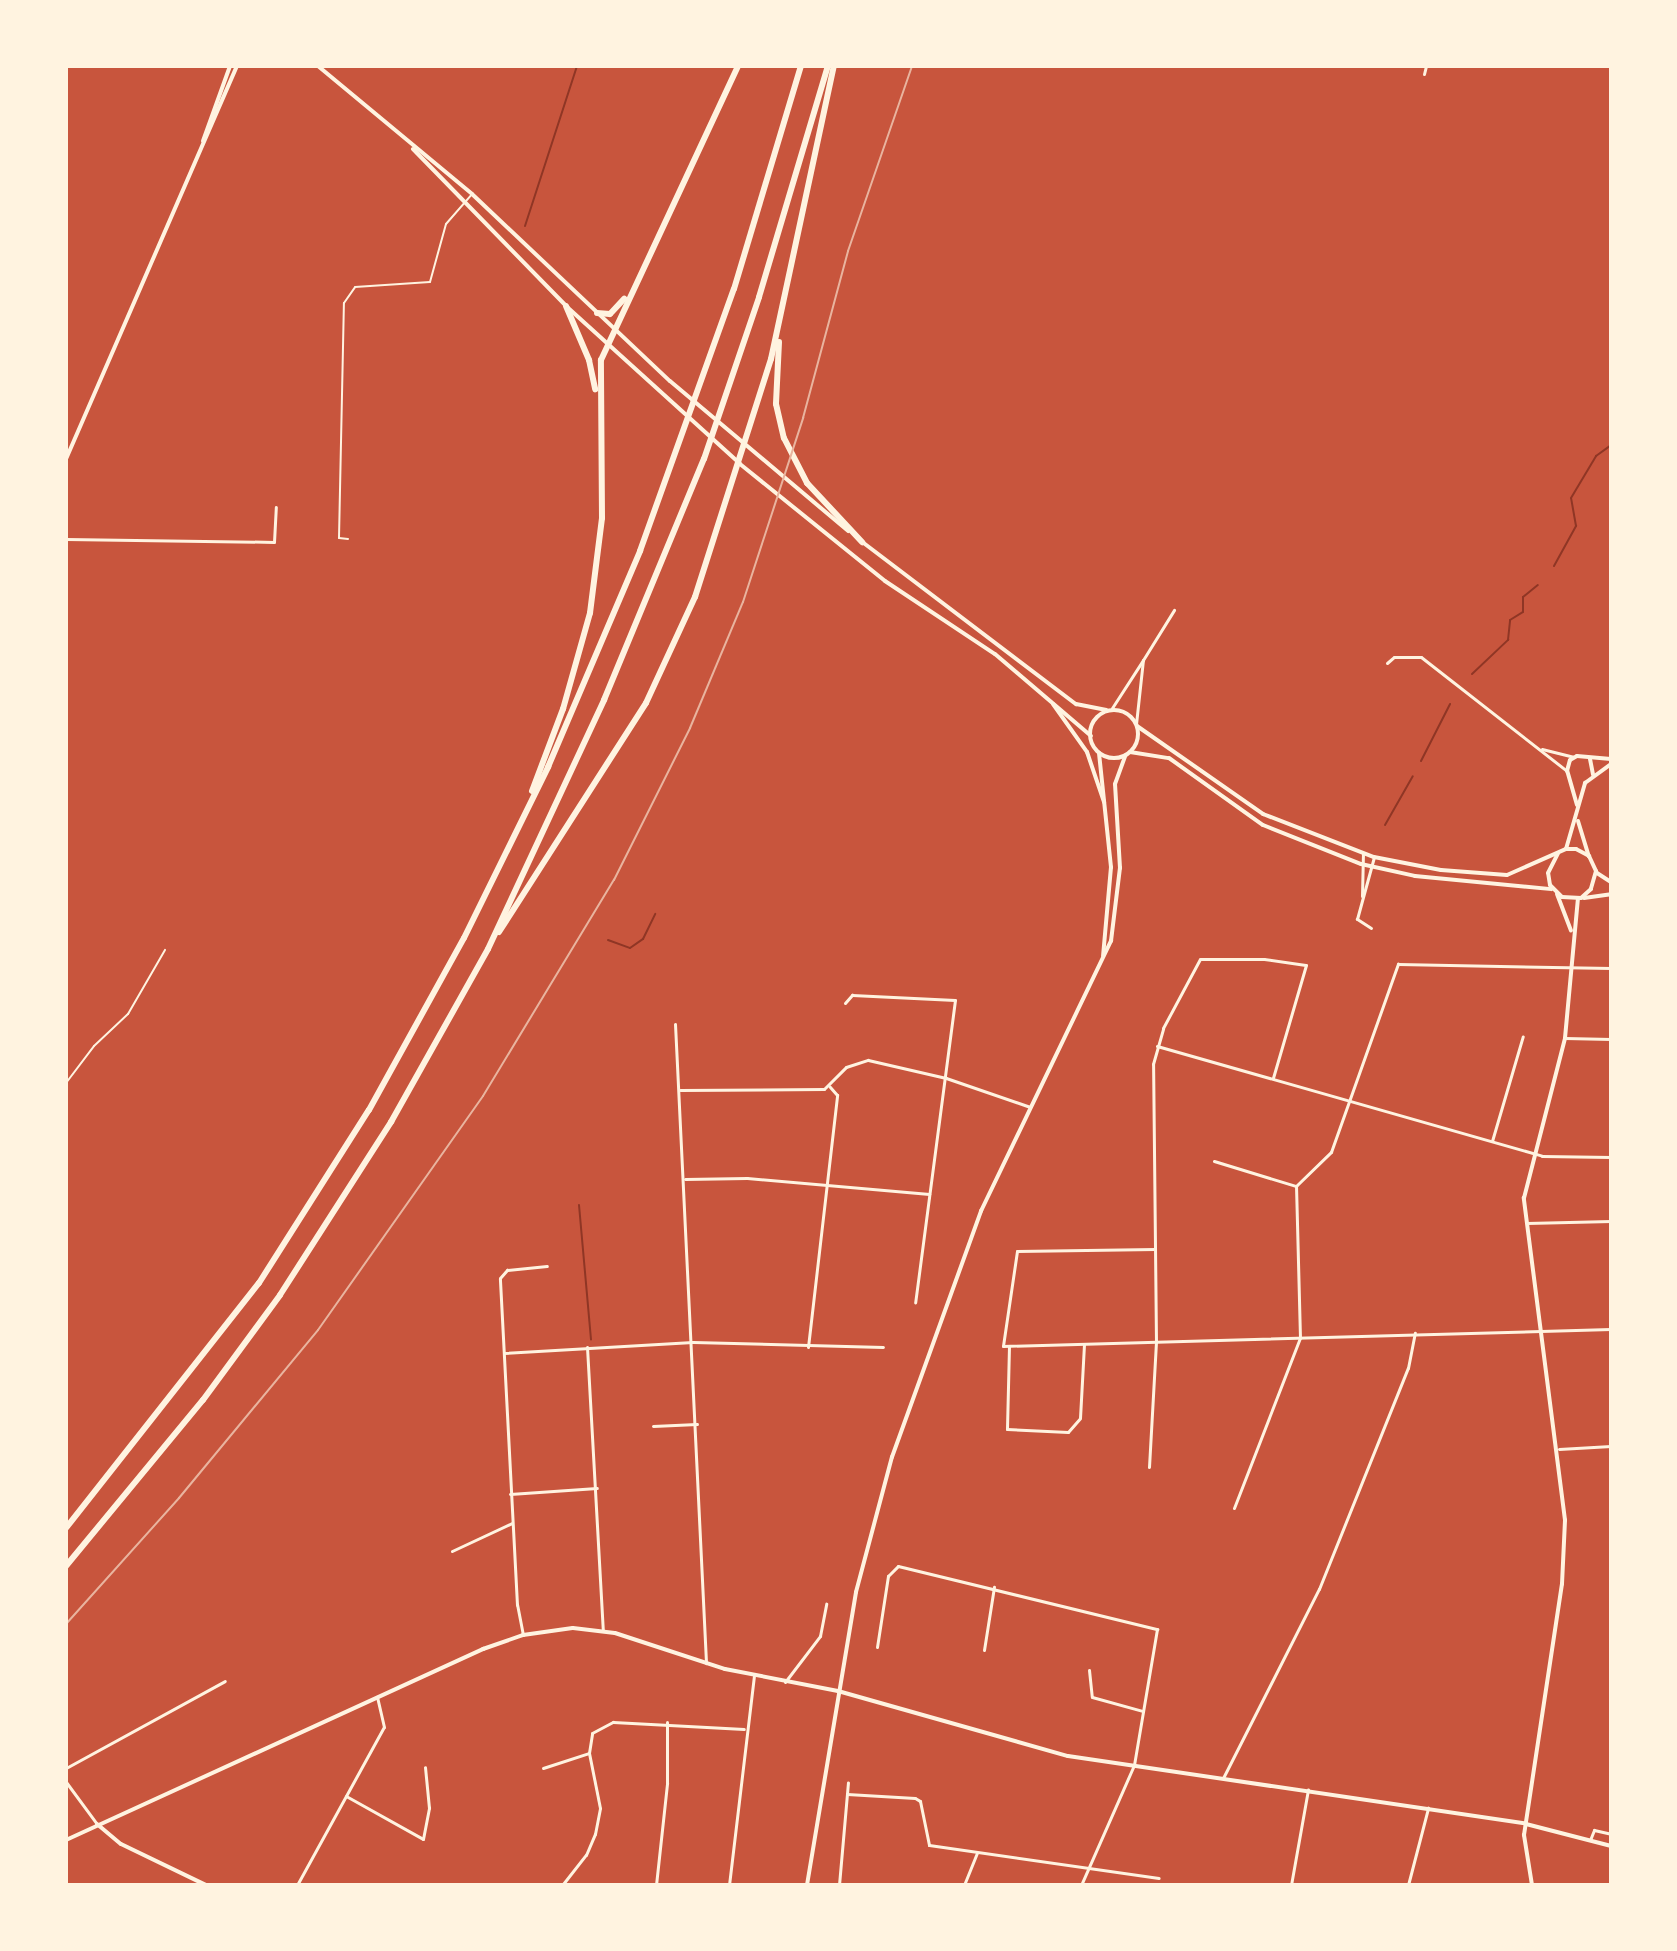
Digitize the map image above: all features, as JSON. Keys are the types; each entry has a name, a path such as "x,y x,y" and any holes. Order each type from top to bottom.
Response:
{"highway":[{"path":"516,832 563,709 590,613 602,518 598,377 607,345 738,66"},
{"path":"66,1528 259,1283 369,1110 458,948 516,832 638,556 682,443 737,278 801,66"},
{"path":"488,949 665,557 704,459 765,278 828,66"},
{"path":"66,1566 203,1400 280,1295 391,1122 488,949 662,674 745,448 784,309 834,66"},
{"path":"597,313 618,309 632,291"},
{"path":"566,306 589,360 598,412"},
{"path":"784,309 776,380 784,438 807,483 862,542"}],"main road":[{"path":"202,148 230,66"},
{"path":"66,459 237,66"},
{"path":"320,66 472,194 745,448 862,542 1076,704 1126,712 1136,725 1263,814 1374,857 1499,876 1528,870 1566,849 1589,856"},
{"path":"409,144 566,306 740,464 885,581 1047,696 1091,736 1099,753 1111,867 1103,956"},
{"path":"1047,696 1087,752 1105,807"},
{"path":"1091,736 1092,726 1109,709"},
{"path":"807,1885 856,1592 892,1457 938,1320 1030,1107 1090,993 1103,956 1118,903 1114,791 1136,725"},
{"path":"1099,753 1111,759 1127,754 1169,758 1263,825 1361,864 1580,898 1611,894"},
{"path":"1578,807 1567,771 1574,757 1611,762"},
{"path":"1590,759 1593,775"},
{"path":"1566,849 1585,783 1611,762"},
{"path":"1572,780 1585,783"},
{"path":"1577,818 1596,871 1611,882"},
{"path":"1558,853 1548,873 1572,932"},
{"path":"1532,1885 1526,1874 1526,1824 1562,1584 1565,1520 1559,1449 1526,1223 1532,1153 1565,1038 1572,932 1580,898 1595,882 1596,871"},
{"path":"66,1840 376,1696 523,1635 573,1628 603,1631 705,1664 754,1676 838,1691 1016,1743 1134,1765 1526,1824 1611,1846"},
{"path":"97,1824 121,1844 205,1885"}],"street":[{"path":"1424,74 1426,66"},
{"path":"66,539 274,542 276,507"},
{"path":"1109,709 1174,610"},
{"path":"1387,663 1394,657 1421,657 1567,771"},
{"path":"1136,725 1143,660"},
{"path":"1538,747 1574,757"},
{"path":"1362,896 1363,853"},
{"path":"1371,928 1357,919 1374,857"},
{"path":"1149,1467 1156,1342 1153,1064 1157,1046 1192,967 1200,959 1306,965 1273,1078"},
{"path":"1234,1508 1300,1338 1296,1186 1331,1152 1398,964 1611,968"},
{"path":"845,1003 852,995 955,1000 915,1302"},
{"path":"675,1024 697,1424 705,1664"},
{"path":"1492,1141 1523,1036"},
{"path":"1565,1038 1611,1039"},
{"path":"1157,1046 1532,1153 1611,1157"},
{"path":"830,1087 846,1067 868,1060 946,1078 1030,1107"},
{"path":"680,1090 830,1087 837,1095 808,1347"},
{"path":"1214,1161 1296,1186"},
{"path":"684,1179 747,1178 825,1189 929,1194"},
{"path":"1526,1223 1611,1221"},
{"path":"1155,1249 1017,1251 1003,1346 1611,1329"},
{"path":"523,1635 510,1494 500,1278 507,1270 547,1266"},
{"path":"1223,1778 1319,1589 1408,1368 1415,1333"},
{"path":"504,1353 693,1342 883,1347"},
{"path":"1009,1346 1007,1429 1068,1432 1080,1418 1084,1344"},
{"path":"587,1347 603,1631"},
{"path":"653,1426 697,1424"},
{"path":"1559,1449 1611,1446"},
{"path":"510,1494 597,1488"},
{"path":"452,1551 512,1523"},
{"path":"877,1647 888,1576 898,1566 1157,1629 1134,1765 1081,1885"},
{"path":"984,1650 994,1587"},
{"path":"785,1682 820,1636 826,1604"},
{"path":"1089,1670 1092,1697 1143,1711"},
{"path":"729,1885 744,1729 754,1676"},
{"path":"66,1768 225,1681"},
{"path":"297,1885 384,1727 376,1696"},
{"path":"563,1884 586,1855 595,1834 600,1808 589,1753 592,1733 613,1722 667,1722 744,1729"},
{"path":"656,1885 667,1783 667,1722"},
{"path":"543,1768 589,1753"},
{"path":"346,1796 423,1839 429,1808 425,1767"},
{"path":"66,1782 97,1824"},
{"path":"839,1885 848,1782"},
{"path":"1291,1885 1308,1790"},
{"path":"847,1794 915,1798 929,1845 1159,1878"},
{"path":"1408,1885 1428,1808"},
{"path":"1590,1840 1594,1830 1611,1834"},
{"path":"964,1885 977,1852"}],"lane":[{"path":"348,539 339,538 344,303 355,287 430,282 446,224 472,194"},
{"path":"66,1083 94,1046 128,1014 165,950"}],"waterway":[{"path":"525,226 577,66"},
{"path":"1554,566 1576,526 1571,498 1596,456 1611,445"},
{"path":"1472,674 1508,640 1510,620 1523,612 1523,597 1538,585"},
{"path":"1421,761 1450,704"},
{"path":"1385,825 1413,776"},
{"path":"608,940 630,948 643,939 655,914"},
{"path":"579,1205 591,1339"}],"railway":[{"path":"66,1624 179,1498 318,1330 483,1096 614,880 690,728 743,602 803,418 848,251 912,66"}]}
